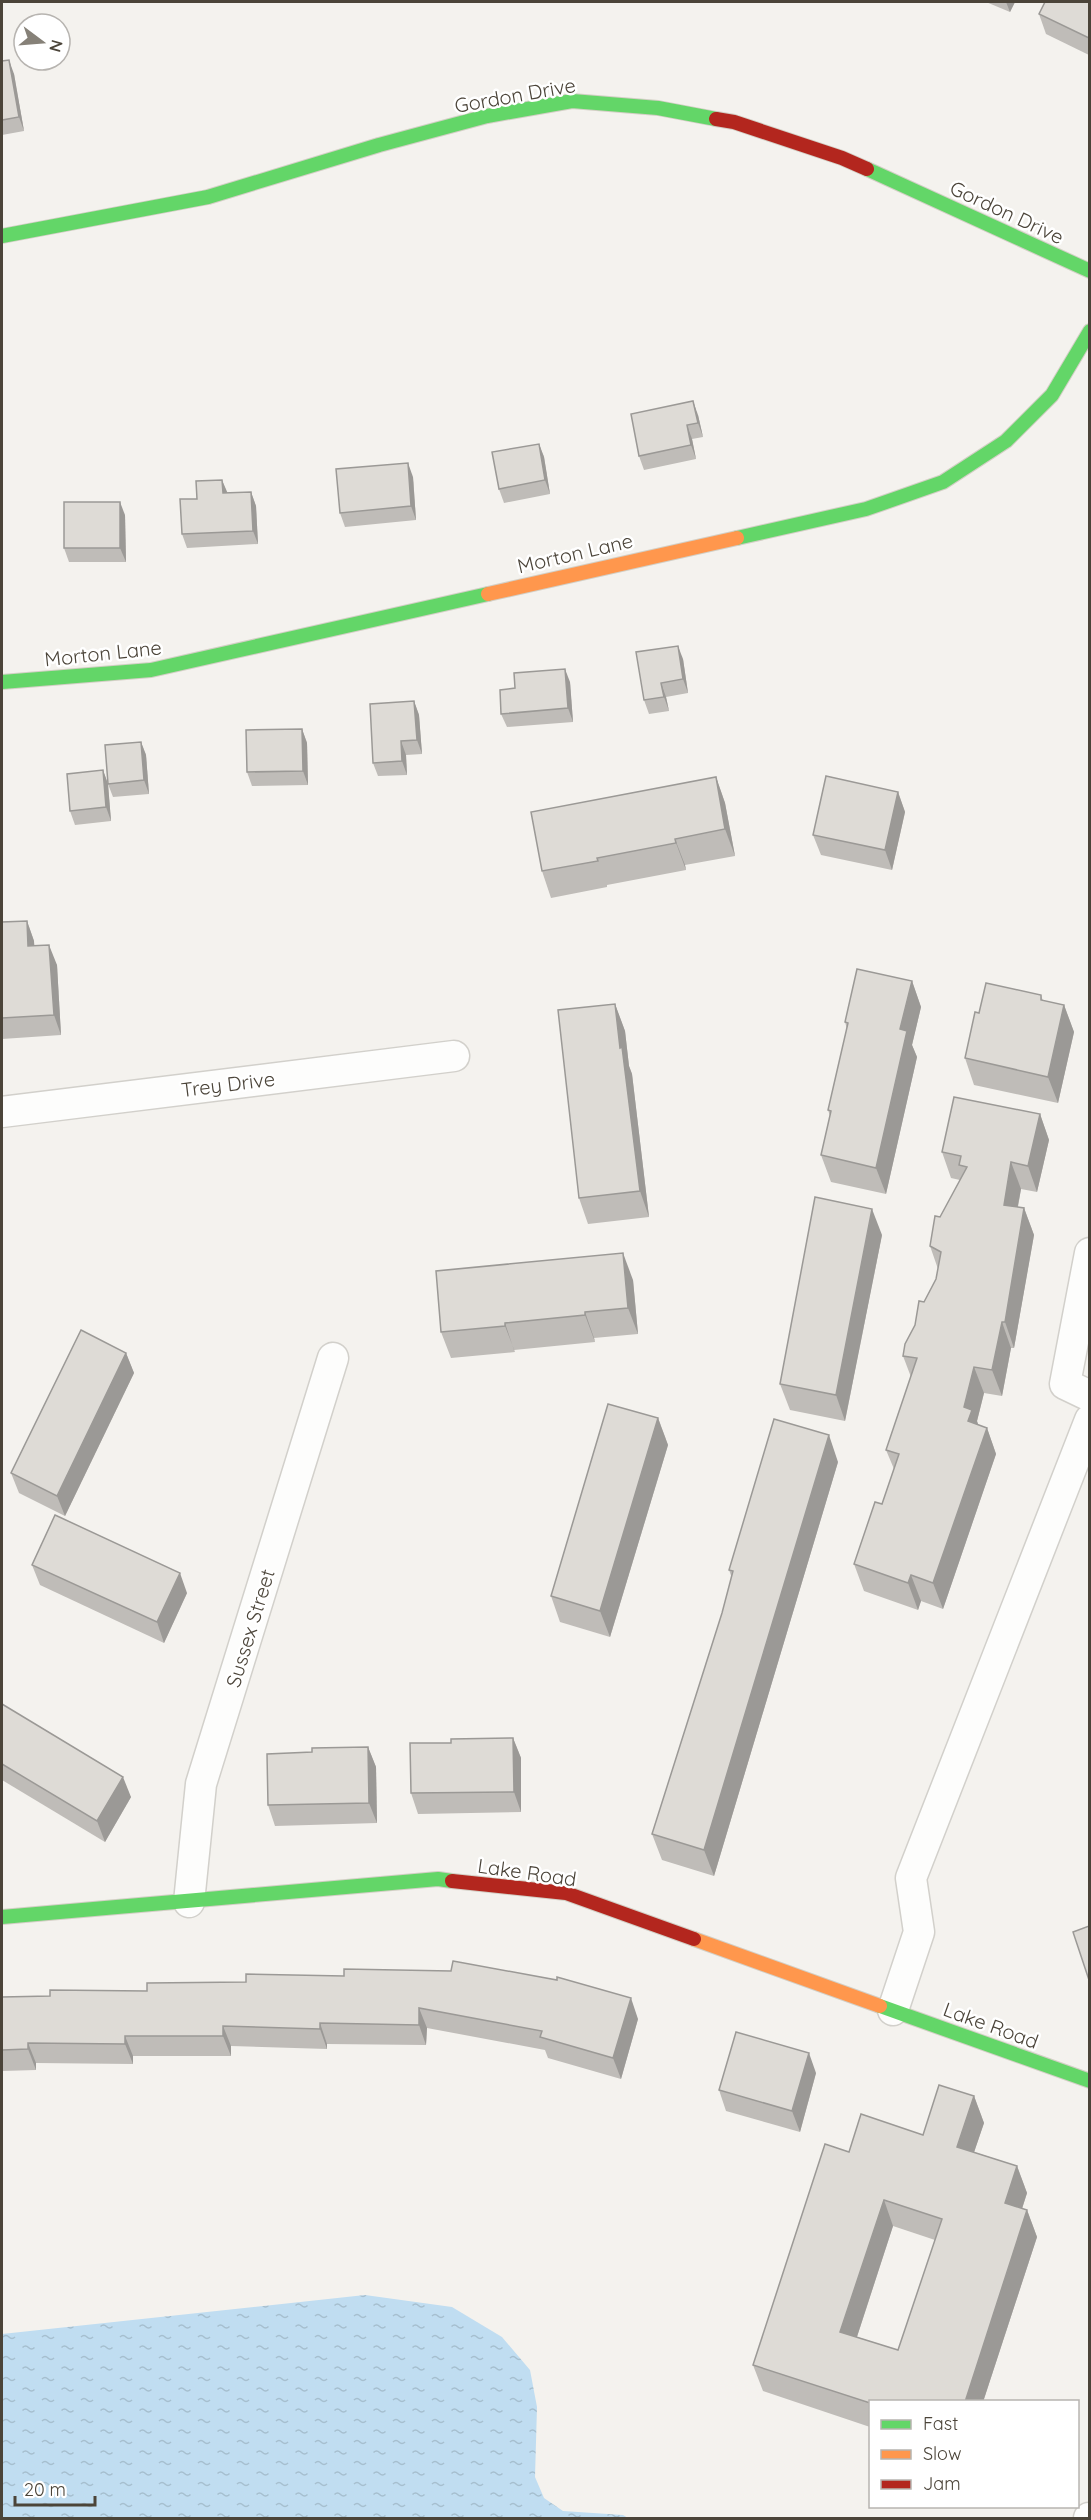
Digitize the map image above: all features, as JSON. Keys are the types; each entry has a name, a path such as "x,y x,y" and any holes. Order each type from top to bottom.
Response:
{"street":[{"name":"Gordon Drive","path":"2,236 208,197 379,145 487,116 572,102 658,108 734,122 842,158 1089,271"},
{"name":"Morton Lane","path":"2,682 151,670 866,509 943,482 1006,441 1052,395 1089,331"},
{"name":"Trey Drive","path":"2,1112 454,1056"},
{"path":"1089,1253 1065,1384 1089,1396"},
{"name":"Sussex Street","path":"189,1902 201,1784 333,1358"},
{"path":"893,2010 919,1932 910,1878 1089,1420"},
{"name":"Lake Road","path":"2,1917 438,1879 566,1893 1089,2081"}],"water":[{"path":"365,2295 452,2307 502,2337 530,2370 537,2407 535,2477 544,2498 563,2511 623,2515 628,2518 2,2518 2,2334"}],"building":[{"path":"1045,2 1089,2 1089,38 1039,14"},
{"path":"9,60 19,117 2,120 2,61"},
{"path":"693,401 698,423 687,425 691,445 639,456 631,414"},
{"path":"539,444 545,480 499,489 492,452"},
{"path":"408,463 411,506 340,513 336,469"},
{"path":"222,480 223,493 251,492 253,531 182,534 180,499 197,499 196,481"},
{"path":"64,502 120,502 120,548 64,548"},
{"path":"678,646 683,679 661,683 664,697 644,700 636,652"},
{"path":"565,669 568,708 501,714 500,690 515,688 514,673"},
{"path":"414,701 417,740 401,741 402,761 373,763 370,704"},
{"path":"302,729 303,771 247,772 246,730"},
{"path":"141,742 144,780 108,784 105,745"},
{"path":"103,770 106,807 70,811 67,774"},
{"path":"826,776 898,792 885,850 813,835"},
{"path":"716,777 725,829 675,839 676,843 597,858 598,861 542,871 531,812"},
{"path":"27,921 28,946 49,945 54,1015 2,1018 2,922"},
{"path":"857,969 912,981 900,1029 907,1031 876,1168 821,1155"},
{"path":"986,983 1041,995 1041,1000 1064,1005 1048,1077 965,1058 975,1012 979,1013"},
{"path":"615,1004 640,1191 579,1198 558,1010"},
{"path":"954,1097 1040,1114 1028,1166 1011,1162 1004,1205 1024,1208 1005,1322 1002,1322 992,1370 974,1367 964,1407 972,1410 968,1421 987,1428 933,1583 911,1575 908,1583 854,1564 875,1502 882,1504 899,1454 886,1450 917,1358 903,1356 905,1344 915,1325 919,1301 924,1302 936,1279 941,1252 930,1246 935,1216 940,1217 967,1167 959,1165 961,1156 942,1152"},
{"path":"815,1197 872,1209 836,1395 780,1384"},
{"path":"623,1253 628,1308 505,1323 505,1326 441,1332 436,1271"},
{"path":"81,1330 126,1353 57,1496 11,1473"},
{"path":"608,1404 658,1418 600,1611 551,1596"},
{"path":"774,1419 829,1435 704,1850 652,1834 722,1613 733,1571 729,1570"},
{"path":"55,1515 180,1573 157,1622 32,1565"},
{"path":"2,1704 123,1777 97,1821 2,1764"},
{"path":"513,1738 514,1792 411,1793 410,1743 451,1743 451,1739"},
{"path":"368,1747 369,1803 268,1805 267,1754 312,1752 312,1748"},
{"path":"1089,1926 1089,1980 1073,1932"},
{"path":"453,1961 557,1980 557,1977 631,1998 613,2058 540,2037 542,2031 419,2008 419,2025 320,2023 320,2029 223,2026 223,2036 125,2036 125,2044 28,2043 28,2049 2,2050 2,1997 50,1996 50,1990 147,1991 147,1983 246,1982 246,1974 344,1976 344,1969 451,1971"},
{"path":"736,2032 809,2053 792,2111 719,2090"},
{"path":"939,2085 974,2096 957,2147 1017,2166 1005,2203 1027,2210 966,2400 869,2400 869,2403 753,2365 825,2144 849,2152 861,2114 923,2135","holes":["884,2200 942,2219 898,2350 840,2332"]}],"traffic: fast":[{"path":"2,236 208,197 379,145 487,116 572,101 658,108 716,119"},
{"path":"867,169 1090,271"},
{"path":"737,538 866,509 943,482 1006,441 1052,395 1090,331"},
{"path":"2,682 151,670 488,594"},
{"path":"2,1917 438,1879 452,1881"},
{"path":"880,2006 1090,2081"}],"traffic: slow":[{"path":"488,594 737,538"},
{"path":"694,1939 880,2006"}],"traffic: jam":[{"path":"716,119 734,122 842,158 867,169"},
{"path":"452,1881 566,1893 694,1939"}]}
